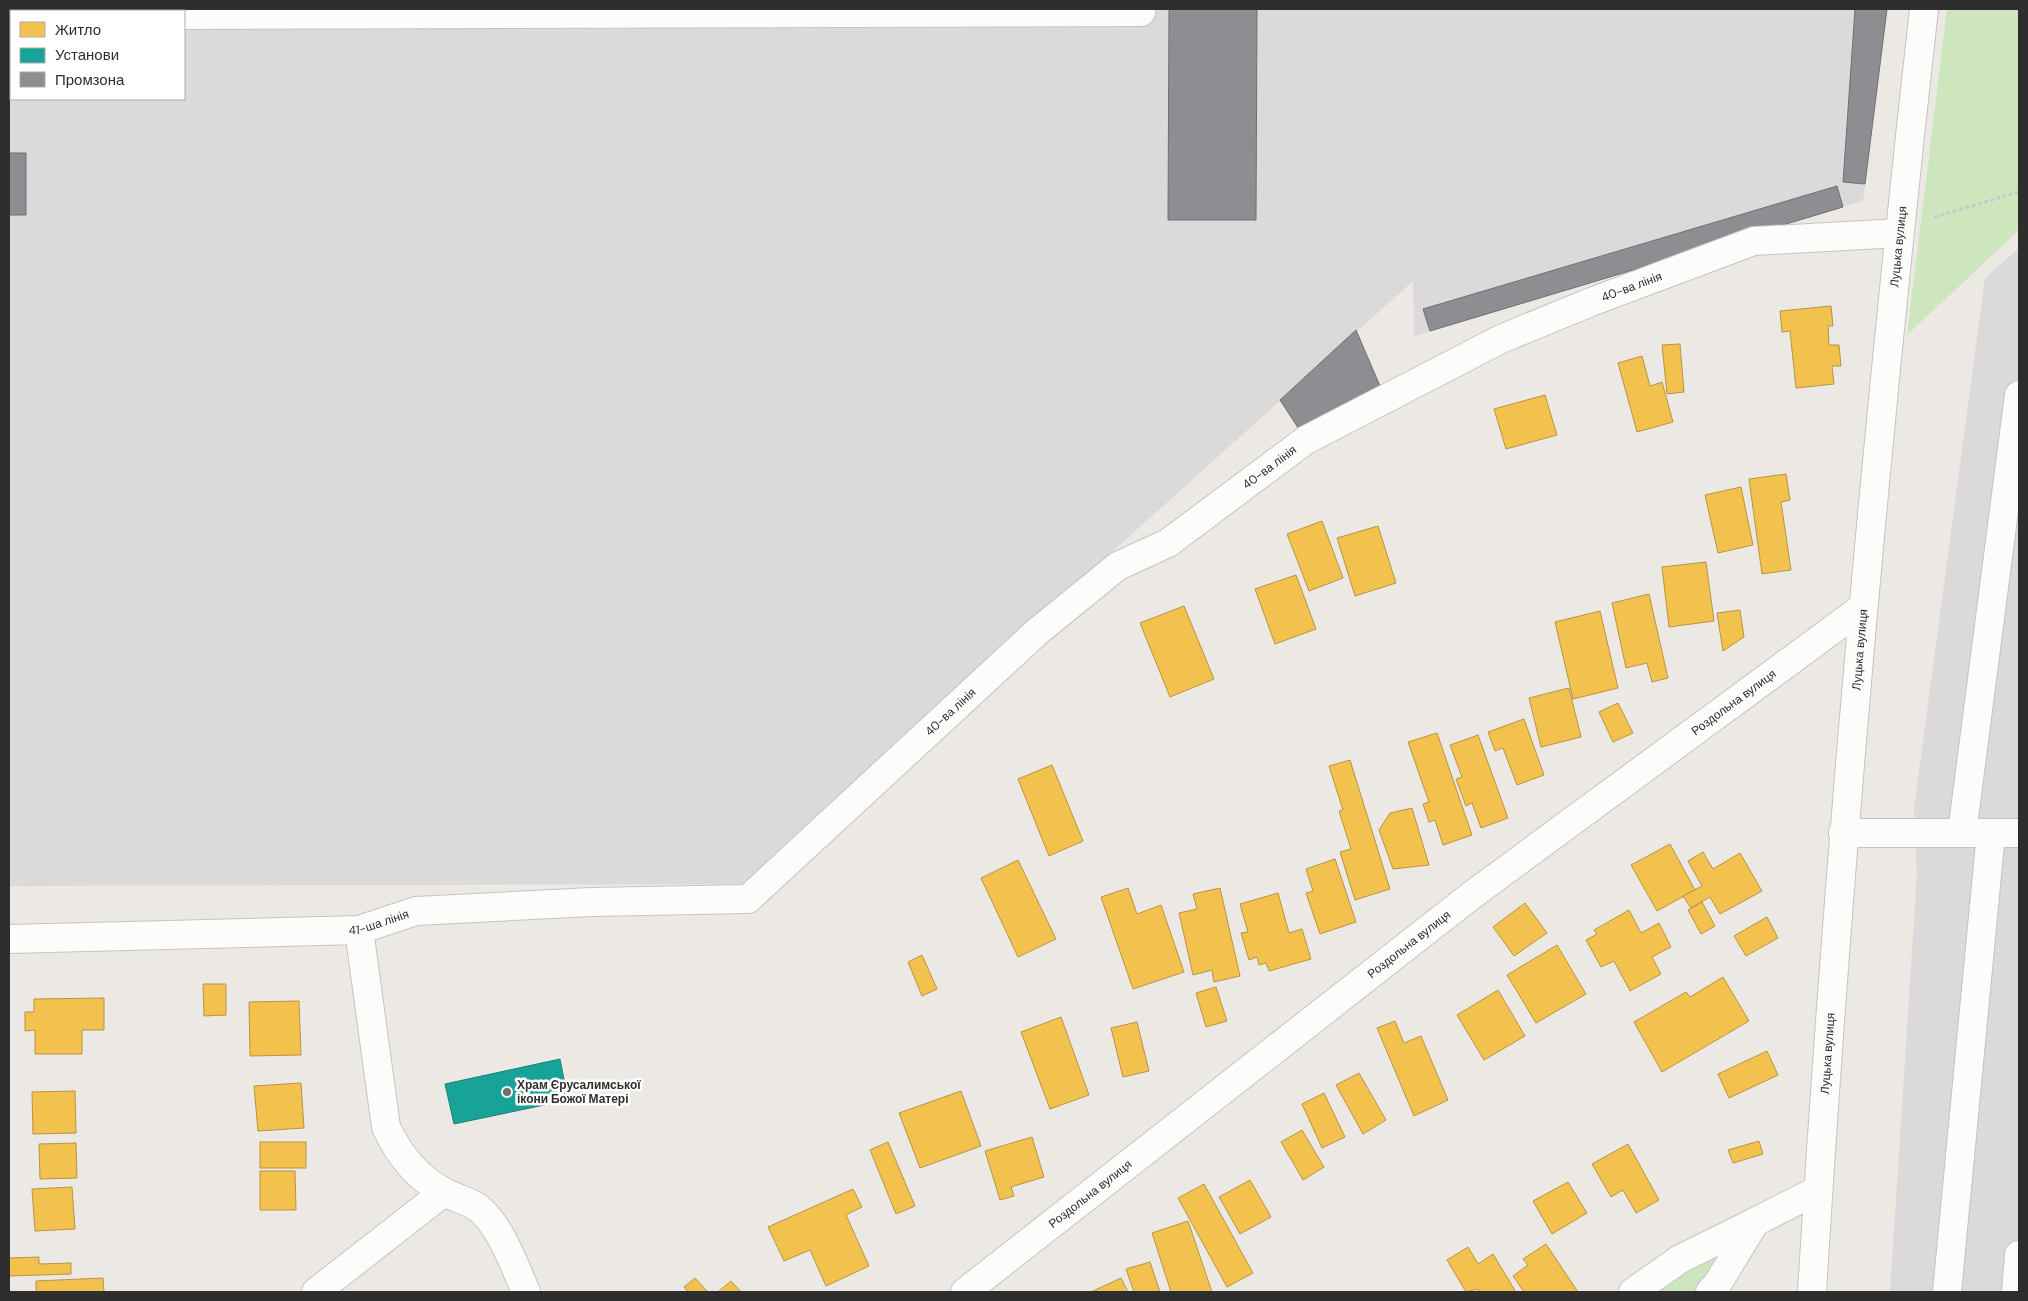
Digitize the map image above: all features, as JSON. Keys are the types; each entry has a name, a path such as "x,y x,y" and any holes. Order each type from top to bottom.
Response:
{"street":[{"path":"185,15 1141,12 1141,9"},
{"name":"Луцька вулиця","path":"1812,1292 1843,833 1862,608 1899,233 1924,9"},
{"name":"40-ва лінія","path":"748,899 1038,631 1118,566 1168,543 1306,440 1501,339 1591,302 1754,241 1899,233"},
{"path":"1962,833 2019,395"},
{"name":"Роздольна вулиця","path":"965,1292 1464,901 1862,608"},
{"path":"1843,833 2019,834"},
{"path":"1947,1292 1991,833"},
{"name":"41-ша лінія","path":"9,938 359,930 416,912 592,902 748,899"},
{"path":"359,930 386,1127 396,1150 417,1173 444,1192 478,1208 503,1239 526,1292"},
{"path":"1633,1292 1680,1259 1818,1190"},
{"path":"316,1292 444,1192"},
{"path":"1710,1292 1718,1283 1755,1222"},
{"path":"2016,1292 2019,1255"}],"path":[{"path":"1899,233 1938,215 2019,192"}],"shaded area":[{"path":"9,9 1887,9 1863,201 1414,336 1413,281 743,884 9,886"},
{"path":"2019,248 2019,1292 1890,1292 1917,874 1914,809 1985,278"}],"green space":[{"path":"1947,9 2019,9 2019,230 1907,335"},
{"path":"1733,1240 1697,1292 1645,1292"}],"building: Житло":[{"path":"1831,306 1833,326 1828,326 1829,345 1839,345 1841,366 1832,366 1834,384 1796,388 1790,331 1782,332 1780,311"},
{"path":"1680,344 1684,392 1667,394 1662,345"},
{"path":"1642,356 1650,386 1662,382 1673,422 1637,432 1618,363"},
{"path":"1545,395 1557,435 1506,449 1494,409"},
{"path":"1786,474 1790,500 1781,502 1791,570 1762,574 1749,479"},
{"path":"1741,487 1753,545 1718,553 1705,495"},
{"path":"1322,521 1343,578 1309,591 1287,534"},
{"path":"1378,526 1396,583 1355,596 1337,538"},
{"path":"1706,562 1714,621 1669,627 1662,567"},
{"path":"1296,575 1316,629 1275,644 1255,589"},
{"path":"1649,594 1668,678 1652,682 1647,663 1626,668 1612,603"},
{"path":"1184,606 1214,679 1170,697 1140,623"},
{"path":"1740,610 1744,637 1723,651 1717,613"},
{"path":"1600,611 1618,688 1573,699 1555,622"},
{"path":"1569,688 1581,737 1541,747 1529,698"},
{"path":"1618,703 1633,733 1613,742 1599,712"},
{"path":"1524,719 1544,775 1517,785 1503,748 1495,751 1488,732"},
{"path":"1437,733 1472,835 1443,845 1435,820 1429,822 1423,804 1429,802 1408,742"},
{"path":"1478,735 1508,818 1481,828 1472,803 1466,806 1456,779 1462,777 1450,745"},
{"path":"1350,760 1390,889 1355,900 1340,852 1351,849 1339,811 1343,810 1329,766"},
{"path":"1052,765 1083,841 1049,856 1018,779"},
{"path":"1412,808 1429,865 1393,869 1379,830 1390,813"},
{"path":"1670,844 1695,890 1657,911 1631,865"},
{"path":"1703,852 1713,869 1740,853 1762,891 1720,914 1710,897 1691,908 1683,896 1702,886 1688,861"},
{"path":"1335,859 1356,922 1320,934 1306,893 1313,891 1306,869"},
{"path":"1018,860 1056,939 1018,957 981,878"},
{"path":"1128,888 1137,914 1161,905 1184,972 1133,989 1101,897"},
{"path":"1220,888 1240,976 1214,982 1212,970 1193,975 1179,913 1197,909 1193,894"},
{"path":"1278,893 1289,933 1302,929 1311,959 1269,971 1266,963 1259,965 1257,957 1249,960 1241,933 1248,932 1240,904"},
{"path":"1702,902 1715,926 1701,934 1688,910"},
{"path":"1525,903 1547,933 1514,956 1493,927"},
{"path":"1629,910 1641,933 1659,923 1671,947 1652,957 1661,974 1630,991 1614,961 1601,967 1586,940 1597,934 1594,930"},
{"path":"1767,917 1778,938 1746,956 1734,936"},
{"path":"1557,945 1586,994 1536,1023 1507,975"},
{"path":"922,955 937,989 922,996 908,962"},
{"path":"1723,977 1749,1021 1662,1072 1634,1022 1686,992 1690,997"},
{"path":"203,984 226,984 226,1015 204,1016"},
{"path":"1216,987 1227,1021 1206,1027 1196,993"},
{"path":"1498,990 1525,1036 1484,1060 1457,1015"},
{"path":"104,998 104,1030 82,1030 82,1054 35,1054 35,1030 25,1031 25,1012 34,1012 34,999"},
{"path":"299,1001 301,1055 250,1056 249,1002"},
{"path":"1061,1017 1089,1095 1050,1109 1021,1032"},
{"path":"1395,1021 1404,1043 1421,1036 1448,1100 1414,1116 1377,1028"},
{"path":"1137,1022 1149,1071 1123,1077 1111,1028"},
{"path":"1767,1051 1778,1075 1729,1098 1718,1074"},
{"path":"1359,1073 1386,1120 1363,1134 1336,1085"},
{"path":"301,1083 304,1128 258,1131 254,1086"},
{"path":"75,1091 76,1133 33,1134 32,1092"},
{"path":"961,1091 981,1146 920,1168 899,1113"},
{"path":"1324,1093 1345,1137 1322,1148 1302,1104"},
{"path":"1302,1130 1324,1167 1303,1180 1281,1142"},
{"path":"1032,1137 1044,1177 1011,1187 1014,1196 1000,1200 985,1151"},
{"path":"1759,1141 1763,1154 1733,1163 1728,1150"},
{"path":"260,1142 306,1142 306,1168 260,1168"},
{"path":"888,1142 915,1206 896,1214 870,1150"},
{"path":"76,1143 77,1178 40,1179 39,1144"},
{"path":"1628,1144 1659,1200 1636,1213 1623,1190 1611,1197 1592,1164"},
{"path":"260,1171 295,1171 296,1210 260,1210"},
{"path":"1250,1180 1271,1217 1240,1234 1219,1197"},
{"path":"1568,1182 1587,1213 1552,1234 1533,1201"},
{"path":"1204,1184 1253,1273 1227,1287 1178,1198"},
{"path":"72,1187 75,1229 35,1231 32,1189"},
{"path":"853,1189 862,1207 846,1215 869,1266 826,1286 810,1250 784,1261 768,1227"},
{"path":"1188,1221 1212,1292 1171,1292 1152,1233"},
{"path":"1546,1244 1578,1292 1524,1292 1513,1276 1528,1265 1523,1259"},
{"path":"1468,1247 1478,1264 1493,1254 1516,1292 1479,1292 1478,1289 1466,1292 1447,1260"},
{"path":"39,1257 39,1264 71,1263 71,1274 9,1276 9,1258"},
{"path":"1150,1262 1160,1292 1134,1292 1126,1269"},
{"path":"103,1278 104,1292 36,1292 36,1281"},
{"path":"695,1278 708,1292 688,1292 684,1287"},
{"path":"1121,1278 1128,1292 1091,1292"},
{"path":"731,1281 741,1292 718,1292"}],"building: Установи":[{"name":"Храм Єрусалимської ікони Божої Матері","path":"560,1059 568,1100 454,1124 445,1084"}],"building: Промзона":[{"path":"1169,9 1257,9 1256,220 1168,220"},
{"path":"1855,9 1887,9 1865,184 1843,182"},
{"path":"9,153 26,153 26,215 9,215"},
{"path":"1837,186 1843,207 1430,331 1423,309"},
{"path":"1356,330 1383,393 1304,437 1280,400"}],"place":[{"name":"Храм Єрусалимської ікони Божої Матері","path":"507,1092"}]}
